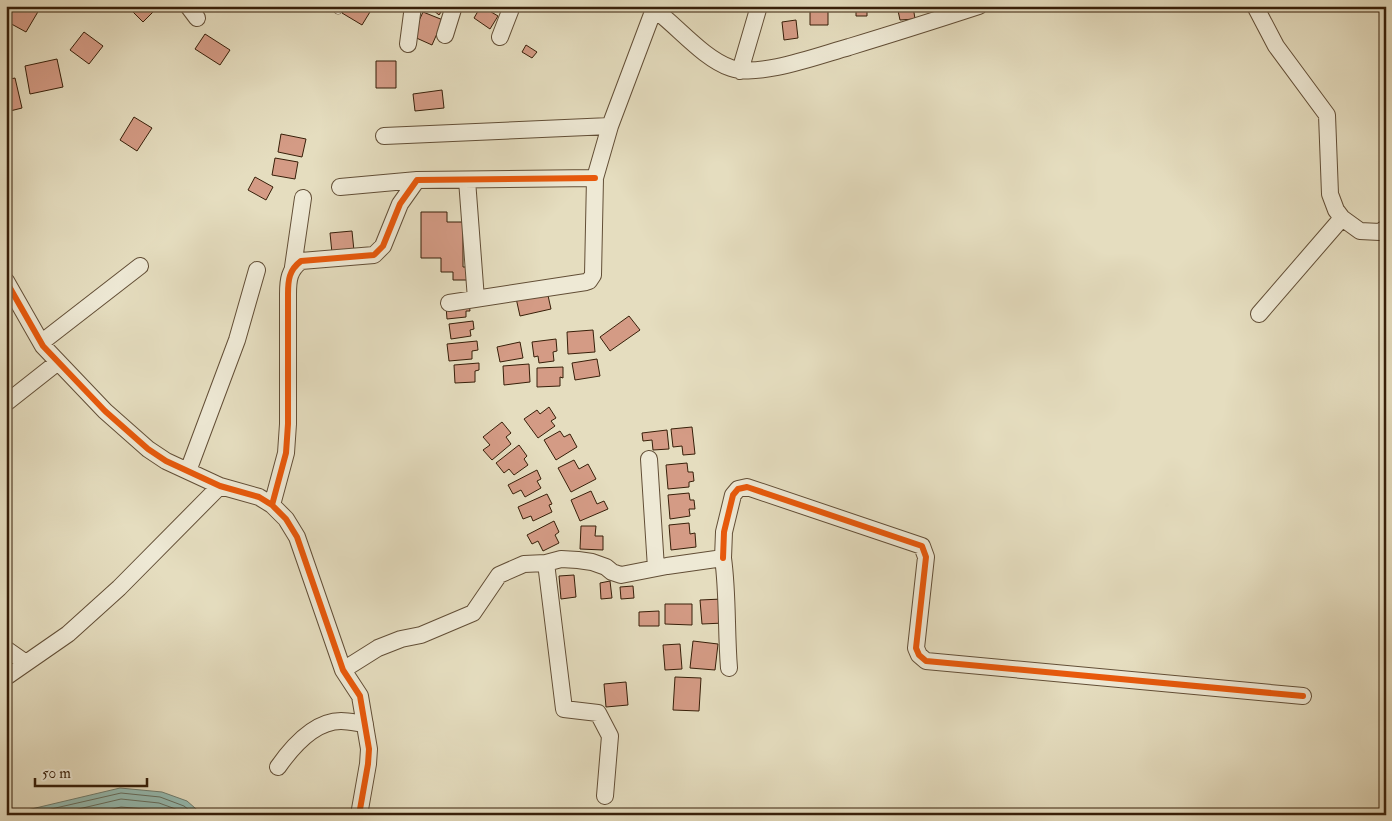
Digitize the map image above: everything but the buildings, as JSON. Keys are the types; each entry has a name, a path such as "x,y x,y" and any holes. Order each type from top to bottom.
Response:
{"street":[{"path":"408,44 413,6"},
{"path":"445,35 454,6"},
{"path":"500,37 512,6"},
{"path":"740,71 759,6"},
{"path":"449,304 589,281 593,275 595,178 610,126 652,8 713,59 725,66 740,71 772,68 922,25 979,6"},
{"path":"1255,6 1276,46 1326,115 1330,194 1336,210 1342,218 1360,231 1380,232 1386,228"},
{"path":"384,136 610,126"},
{"path":"340,187 417,180 595,178"},
{"path":"293,267 301,261 374,254 383,246 400,204 417,180"},
{"path":"468,180 476,299"},
{"path":"272,505 280,478 286,443 289,392 288,278 293,267 303,198"},
{"path":"1259,314 1342,218"},
{"path":"42,342 140,266"},
{"path":"188,471 237,340 257,270"},
{"path":"6,281 43,346 106,411 148,449 166,461 220,486 259,497 272,505 286,519 297,537 343,670 360,696 369,749 358,815"},
{"path":"6,403 58,362"},
{"path":"649,460 656,568"},
{"path":"6,677 76,628 119,588 220,486"},
{"path":"729,668 726,629 727,585 724,532 732,495 738,489 747,487 922,546 926,557 916,648 919,655 926,660 1303,696"},
{"path":"343,670 378,648 401,639 421,635 473,613 499,575 524,564 546,563 561,559 592,562 622,575 724,558"},
{"path":"546,563 564,709 598,713 610,736 604,796"},
{"path":"6,649 26,663"},
{"path":"278,767 311,732 329,723 341,721 365,724"}],"water":[{"path":"120,788 162,792 187,801 203,815 6,815"}],"cycle path":[{"path":"272,505 286,453 288,424 288,289 290,276 297,264 301,261 374,255 383,246 400,204 417,180 595,178"},
{"path":"6,281 43,346 105,411 148,449 166,461 220,486 259,497 272,505 286,519 297,537 343,670 360,696 369,749 359,815"},
{"path":"723,558 724,532 733,495 738,489 747,487 922,546 926,557 916,648 919,655 926,661 1303,696"}]}
